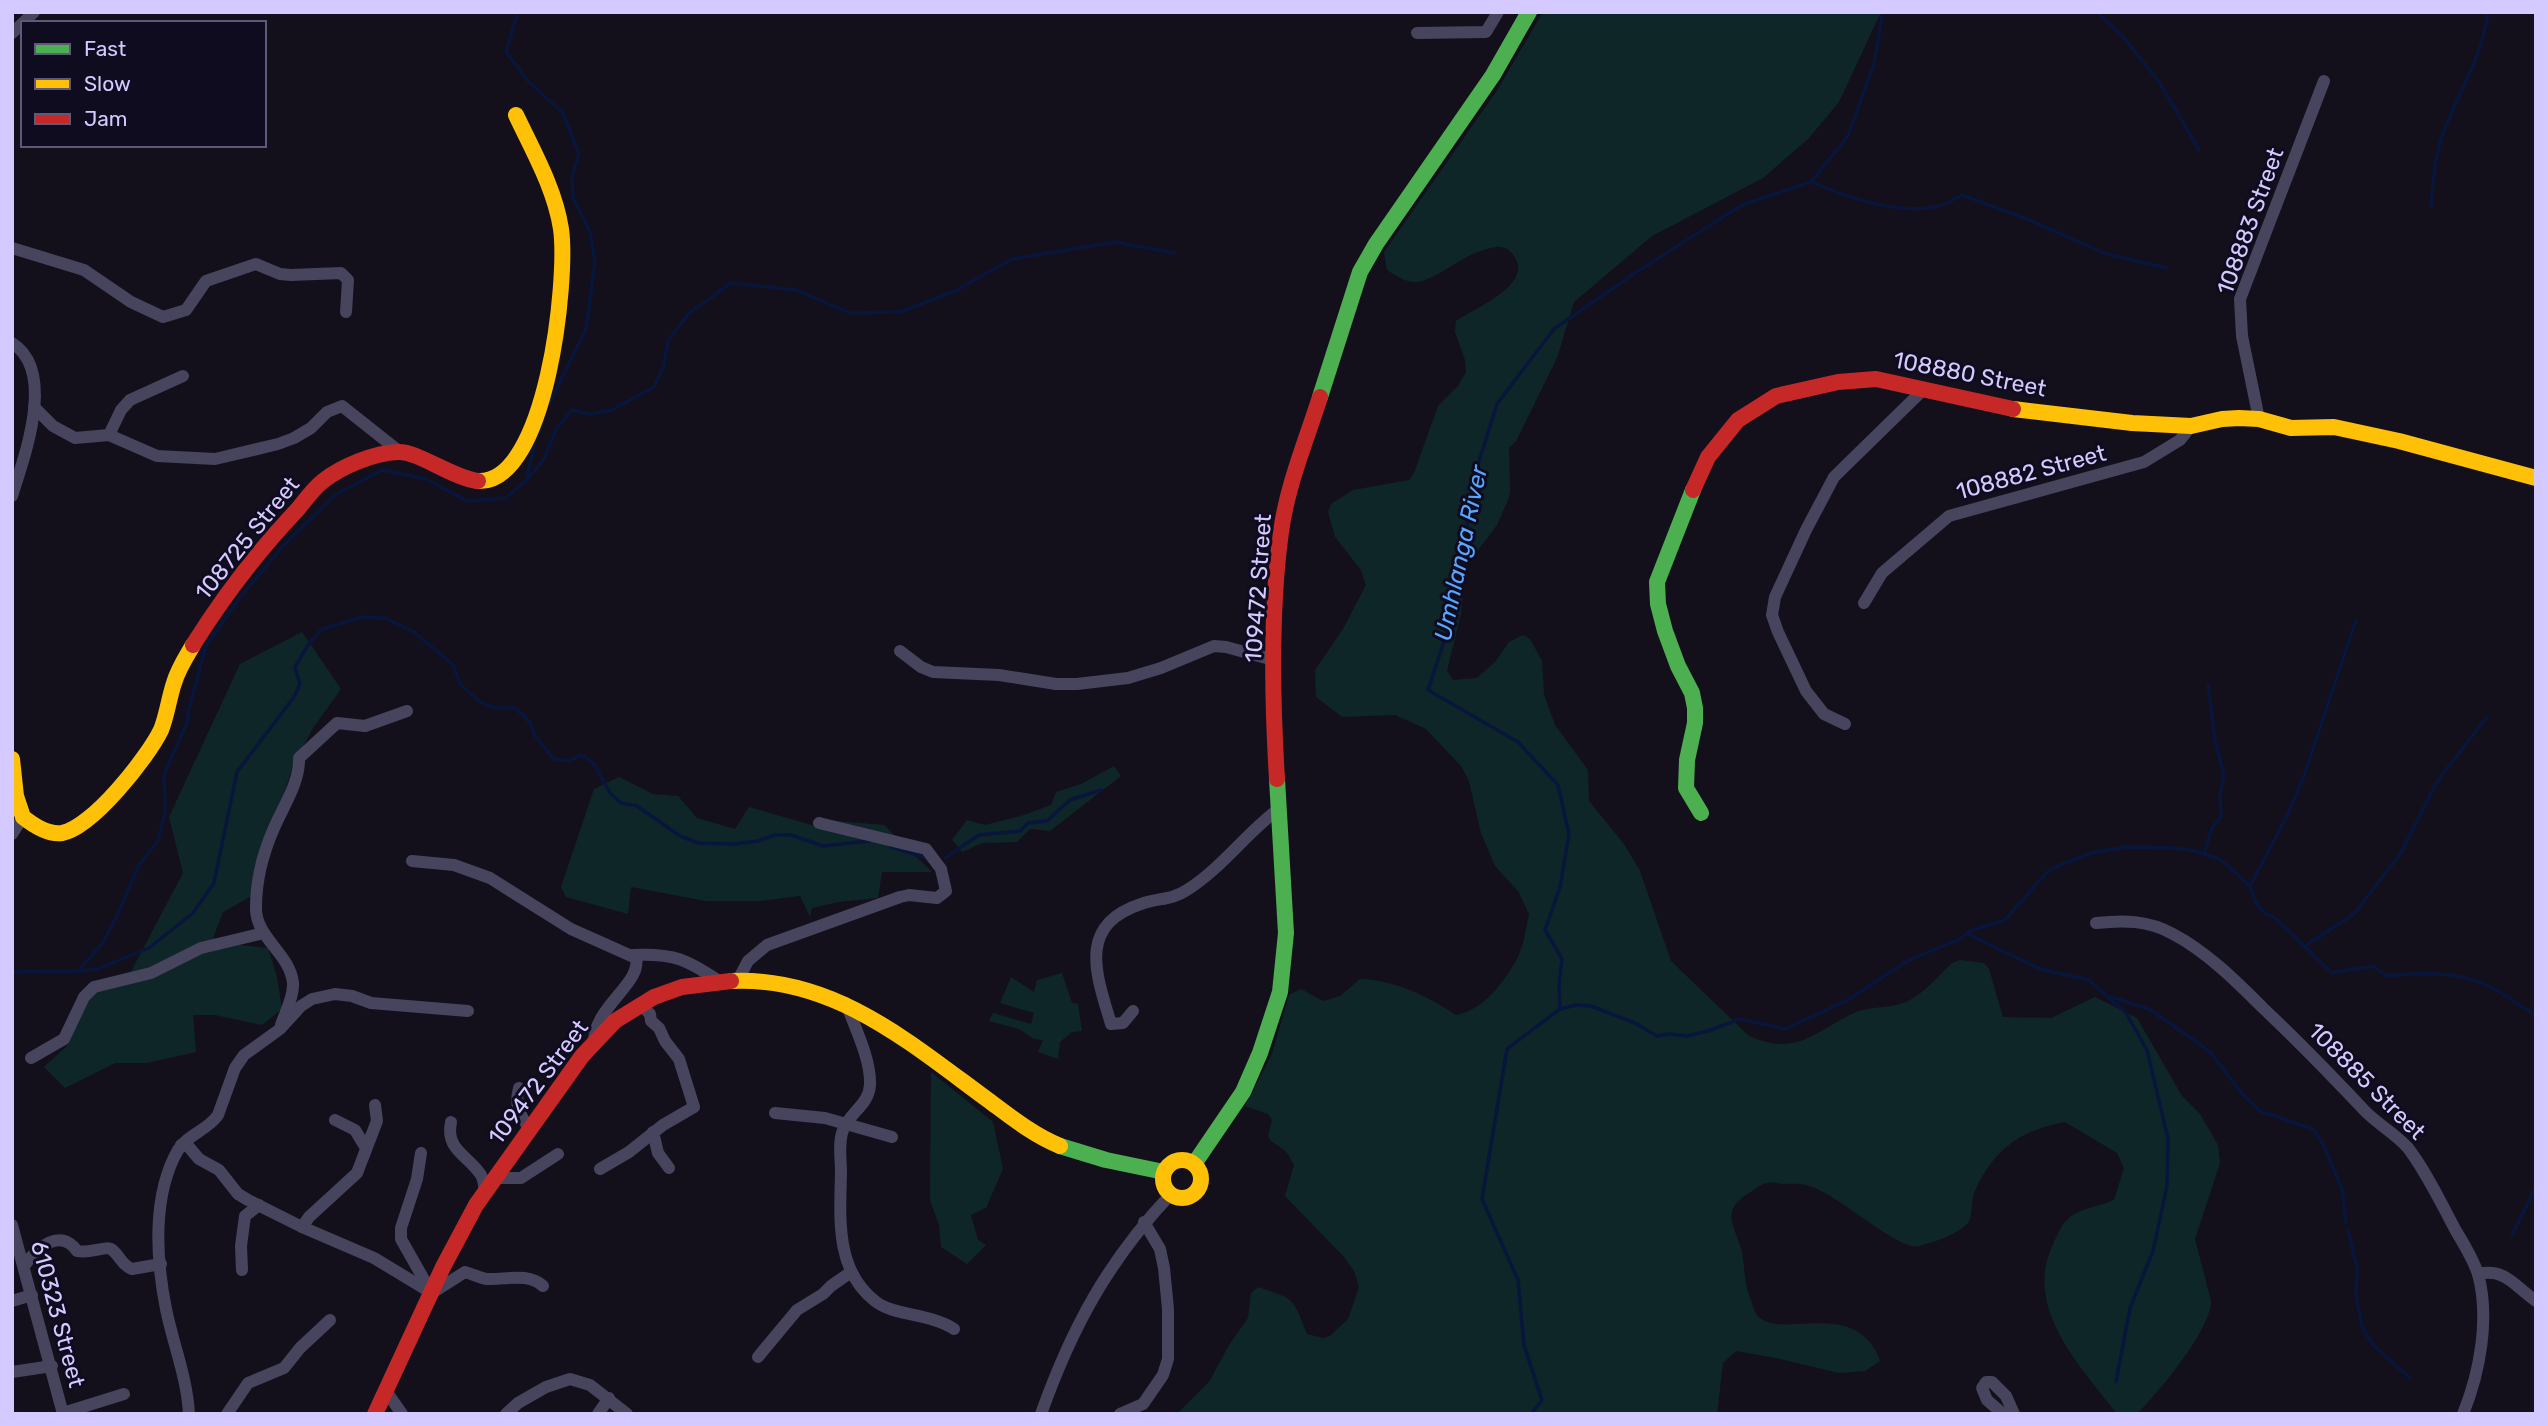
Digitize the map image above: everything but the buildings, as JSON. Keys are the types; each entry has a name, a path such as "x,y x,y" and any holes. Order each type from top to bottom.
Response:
{"street":[{"path":"1417,33 1486,32 1498,12"},
{"name":"109472 Street","path":"1194,1164 1243,1092 1261,1053 1280,992 1286,933 1275,748 1274,660 1278,565 1288,499 1360,272 1376,244 1493,75 1529,12"},
{"name":"108883 Street","path":"2259,419 2242,336 2240,299 2324,81"},
{"path":"34,407 53,426 68,435 82,438 109,435 157,456 223,458 295,438 311,428 327,412 342,406 400,452 470,479 496,479 508,470 531,433 560,313 564,261 562,230 555,204 516,115"},
{"path":"12,248 84,270 119,295 163,317 186,310 205,281 256,264 280,274 341,273 348,280 346,312"},
{"path":"12,343 24,354 34,379 34,407 26,452 12,496"},
{"path":"109,435 121,410 130,400 183,376"},
{"name":"108880 Street","path":"1701,813 1686,788 1687,760 1695,723 1693,700 1665,631 1658,604 1657,582 1689,497 1708,457 1738,420 1776,396 1838,382 1875,379 2008,408 2132,423 2191,426 2222,419 2259,419 2291,428 2355,431 2536,478"},
{"path":"1845,724 1824,714 1806,691 1772,615 1775,597 1833,477 1924,389"},
{"name":"108882 Street","path":"1864,603 1882,573 1949,516 2144,462 2180,440 2191,426"},
{"name":"108725 Street","path":"23,817 46,830 60,833 70,831 122,786 160,732 172,684 187,656 266,544 314,489 330,476 355,464 400,452"},
{"path":"900,651 921,667 933,671 999,675 1056,684 1128,678 1161,668 1214,646 1274,660"},
{"path":"280,1029 293,981 283,955 264,933 255,910 258,876 272,832 300,770 299,758 337,723 365,726 407,711"},
{"path":"12,759 16,796 23,817 12,834"},
{"path":"1133,1011 1123,1023 1111,1024 1095,966 1097,942 1106,925 1121,912 1146,902 1167,900 1187,890 1280,808"},
{"path":"738,980 748,961 757,952 782,938 900,897 909,895 937,898 946,891 941,869 926,849 819,823"},
{"path":"412,861 454,865 490,878 570,929 633,955 664,954 692,964 719,981"},
{"name":"108885 Street","path":"2096,923 2119,920 2157,926 2193,946 2240,985 2368,1114 2408,1148 2447,1213 2478,1274 2482,1306 2480,1364 2463,1414"},
{"path":"31,1058 64,1039 84,997 94,987 151,973 201,948 264,933"},
{"path":"594,1042 597,1022 636,969 637,960 633,955"},
{"name":"109472 Street","path":"375,1414 469,1217 495,1178 594,1042 609,1026 640,1004 685,986 738,980 767,982 846,1003 927,1055 1050,1142 1091,1157 1164,1172"},
{"path":"188,1414 183,1373 166,1308 159,1246 163,1191 169,1167 181,1145 216,1119 235,1068 244,1055 280,1029 301,1006 324,996 344,995 371,1003 468,1011"},
{"path":"846,1003 867,1062 870,1089 862,1105 845,1124 841,1142 840,1229 850,1272 865,1292 880,1305 942,1321 954,1329"},
{"path":"600,1169 694,1107 677,1055 651,1021 650,1014 640,1004"},
{"path":"519,1088 516,1101 520,1115 530,1130"},
{"path":"302,1227 318,1208 357,1173 377,1121 376,1105"},
{"path":"775,1113 825,1118 892,1137"},
{"path":"335,1120 355,1130 366,1149"},
{"path":"451,1122 448,1133 453,1145 483,1177 485,1193"},
{"path":"653,1132 658,1153 669,1168"},
{"path":"181,1145 188,1146 199,1159 223,1174 238,1194 302,1227 374,1258 432,1293"},
{"path":"421,1153 417,1179 401,1228 401,1239 432,1293"},
{"path":"495,1178 521,1178 558,1154"},
{"path":"1179,1160 1194,1164 1201,1178 1199,1188 1186,1197 1171,1194 1165,1185 1164,1172 1179,1160"},
{"path":"1041,1414 1093,1295 1132,1237 1171,1194"},
{"path":"242,1270 241,1246 245,1216 259,1205"},
{"path":"1120,1414 1143,1404 1163,1376 1168,1359 1168,1309 1164,1268 1160,1249 1144,1222"},
{"name":"610323 Street","path":"12,1225 63,1413"},
{"path":"24,1266 34,1252 56,1240 72,1243 77,1251 88,1254 104,1248 111,1249 120,1261 132,1269 161,1264"},
{"path":"2478,1274 2492,1271 2504,1274 2522,1292 2536,1301"},
{"path":"432,1293 465,1272 488,1279 513,1277 539,1282 543,1286"},
{"path":"758,1357 797,1310 823,1294 850,1272"},
{"path":"12,1301 32,1295"},
{"path":"227,1414 248,1383 284,1368 300,1348 330,1320"},
{"path":"12,1372 51,1366"},
{"path":"506,1414 518,1403 546,1387 570,1379 590,1385 627,1414"},
{"path":"2003,1414 1984,1396 1982,1388 1986,1382 1992,1382 2002,1391 2014,1414"},
{"path":"386,1391 402,1414"},
{"path":"63,1413 124,1394"},
{"path":"598,1414 609,1398"}],"green space":[{"path":"1543,12 1881,12 1839,102 1809,138 1763,178 1652,236 1574,302 1557,358 1516,441 1509,448 1508,500 1497,525 1466,566 1461,613 1447,671 1453,680 1477,678 1495,662 1509,642 1523,635 1530,639 1542,661 1544,694 1555,725 1588,770 1589,801 1624,844 1640,871 1671,961 1749,1036 1780,1044 1804,1040 1859,1011 1897,1005 1913,998 1952,963 1960,960 1984,963 1989,969 2003,1017 2051,1018 2095,997 2137,1018 2182,1096 2200,1114 2218,1145 2220,1163 2195,1239 2211,1301 2209,1313 2182,1360 2137,1414 2117,1414 2088,1378 2061,1338 2045,1294 2045,1272 2051,1249 2061,1228 2075,1214 2114,1200 2124,1168 2117,1153 2065,1122 2034,1130 2009,1144 1981,1178 1974,1193 1967,1224 1951,1235 1919,1246 1897,1240 1835,1199 1806,1185 1767,1183 1739,1200 1734,1207 1732,1222 1742,1253 1747,1289 1757,1315 1767,1322 1818,1323 1854,1330 1869,1341 1880,1361 1865,1371 1839,1373 1736,1351 1723,1363 1717,1414 1177,1414 1209,1382 1229,1345 1248,1318 1251,1293 1258,1287 1286,1298 1295,1306 1307,1334 1323,1338 1330,1336 1348,1319 1359,1287 1354,1271 1344,1257 1285,1196 1294,1165 1285,1151 1269,1139 1272,1120 1268,1114 1245,1106 1272,1054 1289,995 1301,989 1323,1001 1340,996 1360,979 1373,980 1410,990 1456,1015 1476,1007 1493,993 1513,966 1523,941 1529,914 1518,891 1495,866 1481,833 1469,781 1461,766 1426,729 1395,715 1342,717 1316,697 1315,670 1343,629 1366,585 1361,570 1335,537 1328,512 1331,504 1353,490 1409,480 1414,473 1438,406 1458,386 1466,372 1465,360 1455,332 1456,321 1499,295 1516,277 1518,267 1511,252 1496,247 1475,253 1431,277 1413,282 1387,270 1384,252 1498,89"},
{"path":"302,632 341,689 313,728 293,765 283,798 259,853 250,897 223,912 213,938 268,948 277,977 282,1009 262,1025 215,1015 193,1015 196,1052 147,1063 115,1063 65,1088 44,1067 67,1046 92,991 126,981 183,873 169,817 240,664"},
{"path":"1114,766 1121,776 1050,831 1030,829 1017,842 982,843 962,852 952,840 967,820 985,825 1051,805 1056,792 1081,784"},
{"path":"619,777 653,794 678,796 697,818 735,829 749,807 815,826 835,821 884,825 932,872 882,872 878,898 812,908 810,917 800,896 759,901 706,901 631,887 628,914 566,897 561,887 594,789"},
{"path":"1062,973 1072,1003 1078,1004 1082,1031 1072,1032 1060,1042 1058,1059 1038,1052 1043,1040 1034,1039 1019,1029 989,1021 993,1013 1031,1024 1034,1013 1000,1003 1011,977 1034,992 1037,980"},
{"path":"931,1072 993,1122 1003,1169 986,1208 971,1215 978,1240 986,1245 967,1264 941,1247 939,1225 930,1200"}],"waterway":[{"path":"518,12 506,52 529,82 563,113 579,154 572,176 573,198 590,231 595,261 586,329 548,406"},
{"name":"Umhlanga River","path":"1531,1414 1542,1400 1524,1345 1518,1280 1482,1199 1507,1049 1560,1009 1562,959 1545,930 1560,887 1569,834 1558,785 1518,742 1428,690 1451,620 1476,471 1497,404 1554,329 1635,273 1742,205 1811,182 1848,136 1874,64 1883,12"},
{"path":"2097,12 2124,38 2160,83 2199,150"},
{"path":"2431,207 2439,147 2476,57 2488,12"},
{"path":"1811,182 1857,199 1904,208 1936,207 1962,195 2027,219 2106,254 2167,268"},
{"path":"528,479 544,459 557,428 572,410 590,414 612,410 654,387 664,365 668,341 688,314 731,283 796,290 850,313 900,312 955,291 1012,259 1115,242 1175,253"},
{"path":"538,435 545,416"},
{"path":"12,972 78,971 102,944 139,865 158,841 165,813 164,775 189,718 187,716 206,646 239,599 283,546 335,495 382,470 426,479 467,501 506,498 526,481 535,442"},
{"path":"80,971 97,969 149,948 193,913 214,883 237,772 294,697 300,684 295,667 308,645 322,629 363,617 385,618 414,632 453,665 461,685 480,702 495,708 514,708 522,714 530,723 535,736 554,759 571,761 579,755 585,757 594,764 610,793 621,803 637,806 680,836 698,843 735,844 758,841 775,835 791,835 823,846 870,841"},
{"path":"2250,886 2287,816 2304,776 2356,620"},
{"path":"2204,853 2212,828 2221,817 2220,796 2224,776 2215,740 2208,685"},
{"path":"2305,946 2354,914 2401,853 2438,780 2487,717"},
{"path":"945,858 979,835 1020,831 1028,823 1047,821 1070,800 1101,790"},
{"path":"891,847 927,858"},
{"path":"1560,1009 1576,1005 1591,1006 1635,1023 1657,1036 1687,1036 1740,1019 1785,1029 1846,1001 1909,960 1960,939 1970,931 2005,920 2046,873 2058,866 2091,853 2127,847 2175,848 2220,859 2250,886 2256,903 2266,914 2275,918 2332,973 2373,966 2387,976 2424,974 2461,977 2490,987 2536,1015"},
{"path":"1968,934 2040,969 2089,980 2126,1013 2147,1050 2168,1139 2167,1186 2153,1251 2130,1308 2116,1382"},
{"path":"2111,997 2149,1009 2211,1053 2243,1095 2260,1111 2313,1129 2322,1142 2342,1189 2346,1222"},
{"path":"2512,1235 2536,1187"},
{"path":"2348,1231 2357,1268 2356,1296 2362,1327 2374,1346 2410,1378"}],"traffic: fast":[{"path":"1320,397 1360,272 1376,244 1493,75 1529,12"},
{"path":"1693,490 1657,582 1658,604 1665,631 1692,693 1695,708 1695,723 1687,760 1686,788 1701,813"},
{"path":"1194,1164 1243,1092 1260,1053 1280,992 1286,933 1277,779"},
{"path":"1060,1146 1106,1160 1164,1172"}],"traffic: slow":[{"path":"478,481 502,473 521,450 536,416 548,375 561,290 562,254 558,214 543,170 516,115"},
{"path":"2013,409 2132,423 2191,426 2239,418 2259,419 2291,428 2334,427 2399,441 2536,478"},
{"path":"12,759 16,796 23,817 46,831 62,833 74,828 88,819 118,790 154,742 161,730 178,673 193,645"},
{"path":"731,981 768,982 804,989 869,1017 900,1036 1022,1125 1060,1146"},
{"path":"1182,1160 1195,1166 1201,1179 1195,1192 1182,1198 1169,1192 1163,1179 1169,1166 1182,1160"}],"traffic: jam":[{"path":"1693,490 1708,457 1738,420 1776,396 1838,382 1876,379 2013,409"},
{"path":"1277,779 1273,655 1277,562 1288,498 1320,397"},
{"path":"193,645 229,592 269,541 316,487 339,470 359,461 398,452 478,481"},
{"path":"375,1414 443,1267 476,1205 582,1056 615,1021 654,997 682,987 731,981"}]}
